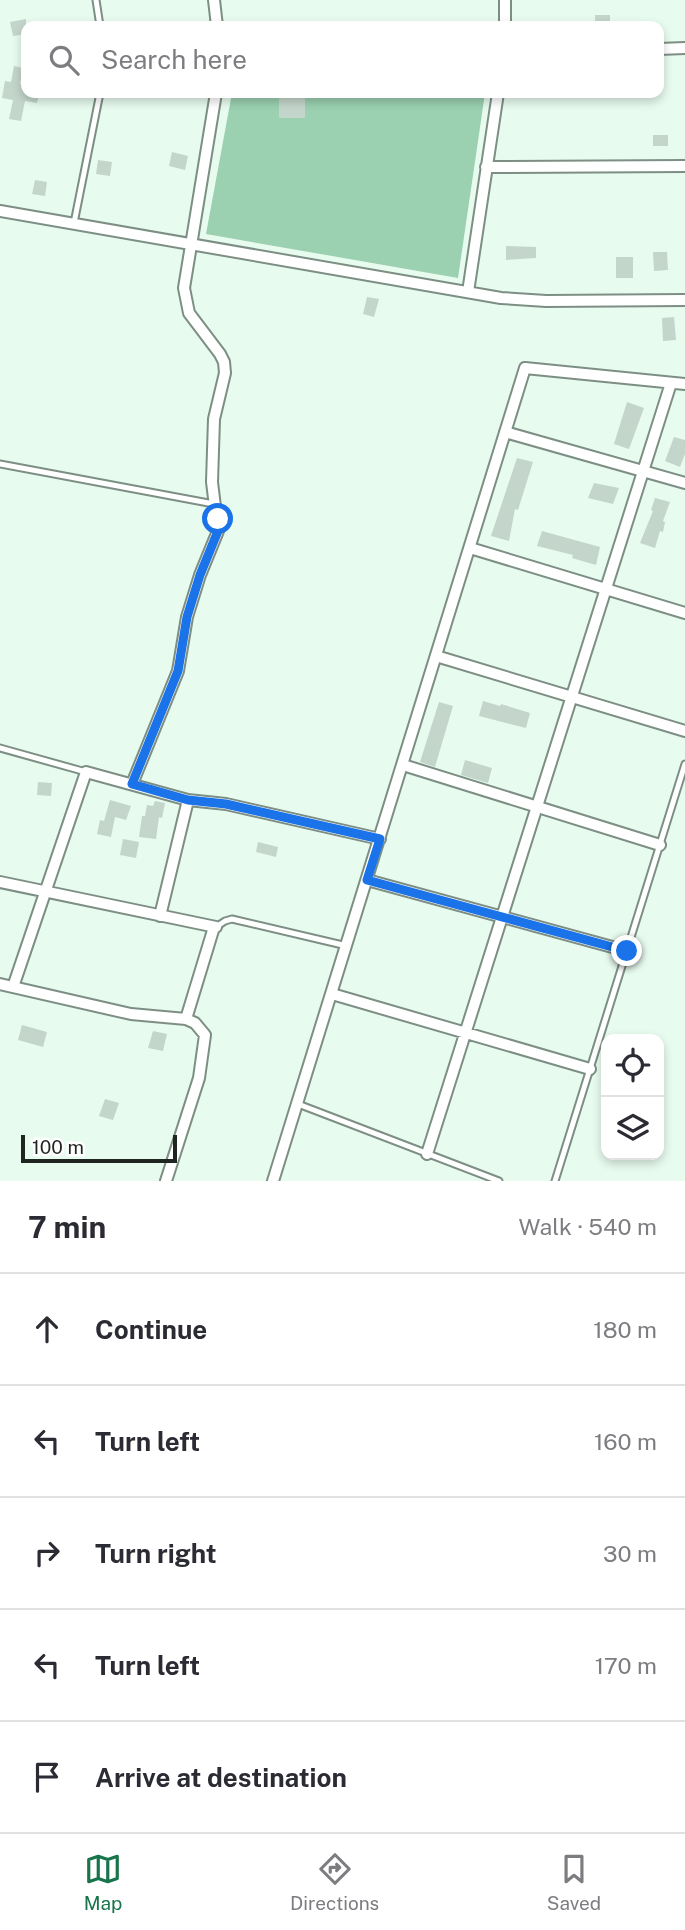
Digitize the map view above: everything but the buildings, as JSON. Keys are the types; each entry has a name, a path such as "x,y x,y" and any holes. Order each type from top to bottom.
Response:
{"street":[{"path":"214,0 216,21"},
{"path":"505,0 505,21"},
{"path":"664,49 685,48"},
{"path":"132,784 178,671 187,617 218,531 212,482 214,419 225,373 224,362 189,313 184,288 215,98"},
{"path":"468,292 497,98"},
{"path":"486,167 685,166"},
{"path":"0,211 468,292 546,301 685,300"},
{"path":"273,1181 525,368 685,384"},
{"path":"427,1154 671,383"},
{"path":"505,432 685,483"},
{"path":"470,548 685,613"},
{"path":"436,656 685,731"},
{"path":"402,765 660,845"},
{"path":"13,987 86,772 188,800 226,804 380,839"},
{"path":"160,916 188,800"},
{"path":"367,880 627,951"},
{"path":"0,882 215,927 186,1019"},
{"path":"0,984 131,1014 186,1019 202,1029 205,1041 198,1078 166,1181"},
{"path":"332,994 590,1069"}],"lane":[{"path":"96,0 99,21"},
{"path":"74,223 99,98"},
{"path":"0,464 214,505"},
{"path":"0,748 86,772"},
{"path":"555,1181 685,764"},
{"path":"215,927 232,919 347,946"},
{"path":"298,1104 499,1181"}],"green space":[{"path":"231,98 484,98 458,278 206,234"}],"route":[{"path":"218,519 218,531 187,617 178,671 132,784 188,800 226,804 380,839 367,880 627,951"}]}
